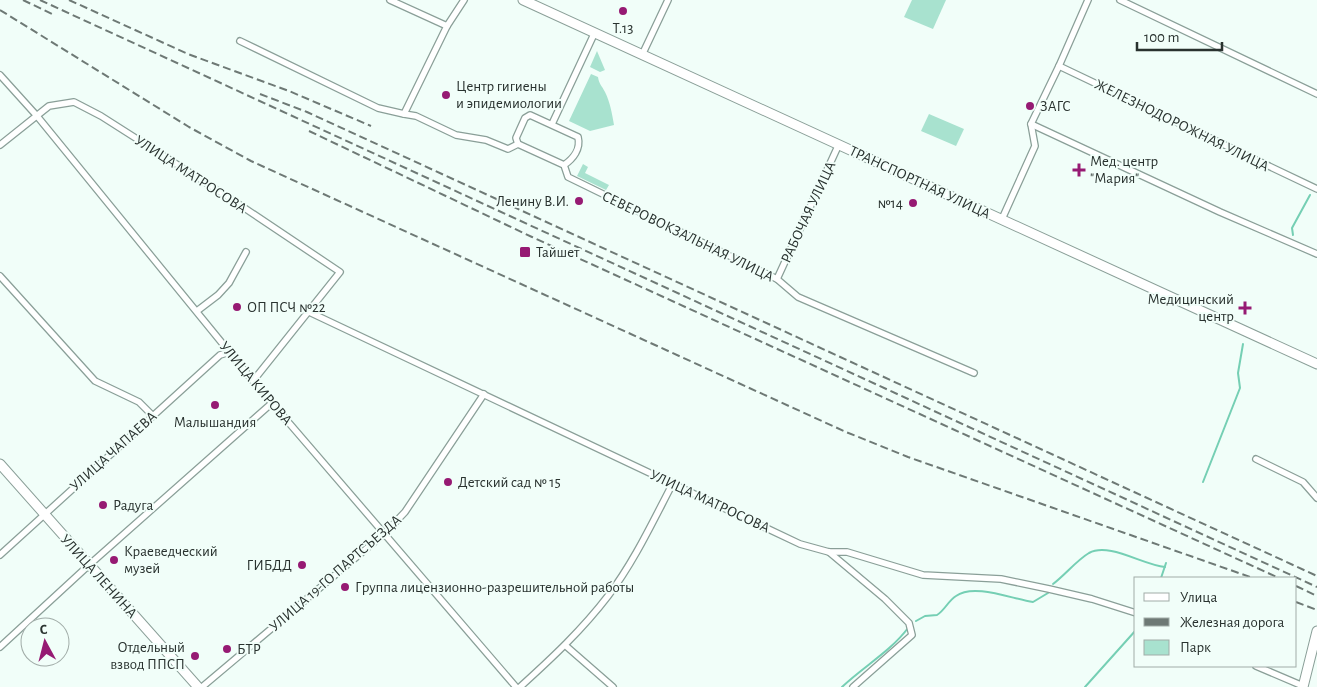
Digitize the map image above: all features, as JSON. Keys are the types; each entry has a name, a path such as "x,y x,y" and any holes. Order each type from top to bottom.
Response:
{"street":[{"path":"390,0 447,26"},
{"path":"404,114 447,26 464,0"},
{"name":"ТРАНСПОРТНАЯ УЛИЦА","path":"523,0 643,53 1317,364"},
{"path":"643,53 668,0"},
{"path":"1002,219 1035,146 1031,124 1088,0"},
{"path":"1120,0 1317,94"},
{"path":"552,124 595,32"},
{"name":"СЕВЕРОВОКЗАЛЬНАЯ УЛИЦА","path":"240,41 378,108 416,116 456,135 486,140 508,149 518,144 564,165 568,177 778,279 798,297 974,373"},
{"name":"ЖЕЛЕЗНОДОРОЖНАЯ УЛИЦА","path":"1059,66 1317,189"},
{"name":"УЛИЦА КИРОВА","path":"0,75 37,116 272,403 516,687"},
{"name":"УЛИЦА МАТРОСОВА","path":"0,145 49,106 74,102 84,106 225,195 340,272 308,311 800,544 829,552 847,552 923,574 1001,579 1049,588 1134,612"},
{"path":"518,144 516,138 525,118 530,115 552,124 578,137 580,143 572,160 564,165"},
{"path":"1031,124 1220,212 1317,254"},
{"name":"РАБОЧАЯ УЛИЦА","path":"778,279 839,144"},
{"path":"197,311 218,295 229,283 246,252"},
{"path":"0,276 95,381 139,402 153,416"},
{"path":"253,380 308,311"},
{"name":"УЛИЦА ЧАПАЕВА","path":"0,556 220,355 230,352"},
{"name":"УЛИЦА 19-ГО ПАРТСЪЕЗДА","path":"202,687 385,533 405,512 484,394"},
{"path":"0,647 89,565 272,403"},
{"path":"1256,459 1304,482 1317,498"},
{"name":"УЛИЦА ЛЕНИНА","path":"0,464 198,687"},
{"path":"520,687 566,646 609,596 636,553 673,483"},
{"path":"829,552 885,599 909,623 912,635 853,687"},
{"path":"1258,667 1303,687 1317,630"},
{"path":"566,646 613,687"}],"green space":[{"path":"912,0 946,0 933,29 904,17"},
{"path":"597,51 605,70 600,72 590,67"},
{"path":"591,74 598,77 607,96 614,125 590,131 569,121"},
{"path":"929,114 964,129 956,146 921,131"},
{"path":"583,164 588,167 585,173 609,185 606,190 577,176"}],"waterway":[{"path":"1293,235 1292,228 1310,195"},
{"path":"1203,482 1240,388 1238,373 1243,344"},
{"path":"1053,584 1085,556 1097,550 1116,552 1165,567"},
{"path":"1161,577 1166,563"},
{"path":"916,621 925,616 937,615 953,598 964,592 983,591 1033,602 1048,593"},
{"path":"842,687 885,652 908,628"},
{"path":"1085,687 1134,632"}],"railway":[{"path":"23,0 52,14"},
{"path":"40,0 1295,577"},
{"path":"69,0 188,54 289,91 371,126"},
{"path":"0,10 189,127 251,161 846,432 908,457 1250,577"},
{"path":"260,94 307,112 1317,576"},
{"path":"309,131 532,237 1277,577"},
{"path":"1297,578 1317,587"},
{"path":"1297,586 1317,596"},
{"path":"1297,602 1317,610"}],"place":[{"name":"T.13","path":"623,11"},
{"name":"Центр гигиены и эпидемиологии","path":"446,95"},
{"name":"ЗАГС","path":"1030,106"},
{"name":"Мед. центр \"Мария\"","path":"1079,170"},
{"name":"Ленину В.И.","path":"579,201"},
{"name":"№14","path":"913,203"},
{"name":"Тайшет","path":"525,252"},
{"name":"ОП ПСЧ №22","path":"237,307"},
{"name":"Медицинский центр","path":"1245,308"},
{"name":"Малышандия","path":"215,405"},
{"name":"Детский сад № 15","path":"448,482"},
{"name":"Радуга","path":"103,505"},
{"name":"Краеведческий музей","path":"114,560"},
{"name":"ГИБДД","path":"302,565"},
{"name":"Группа лицензионно-разрешительной работы","path":"345,587"},
{"name":"БТР","path":"227,649"},
{"name":"Отдельный взвод ППСП","path":"195,656"}]}
